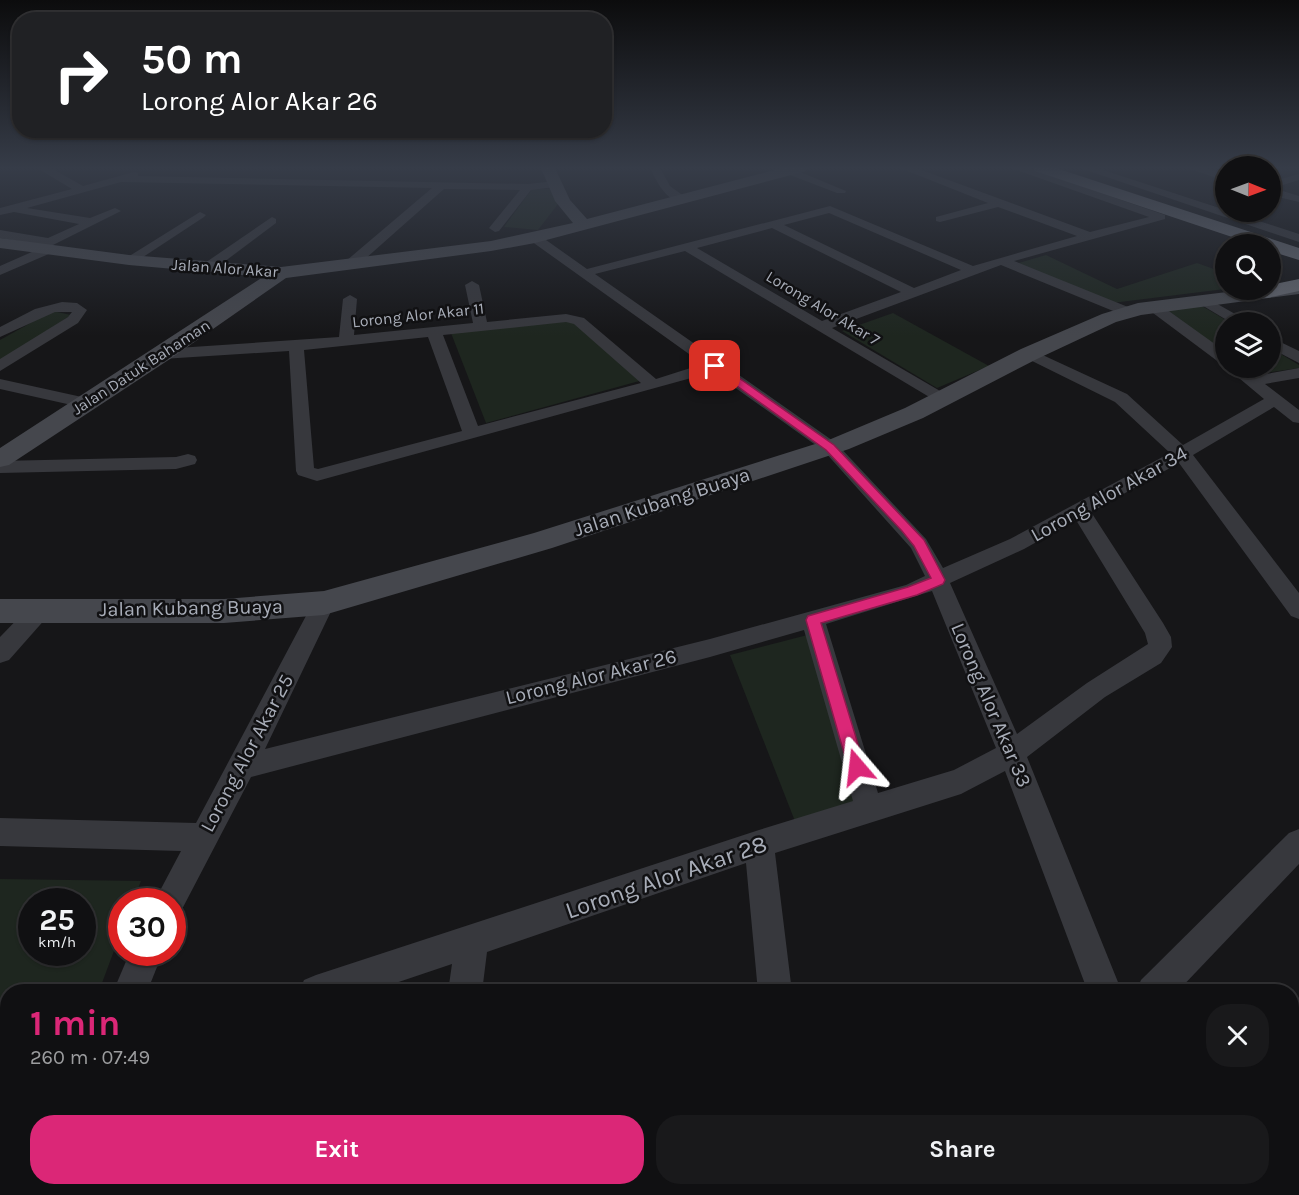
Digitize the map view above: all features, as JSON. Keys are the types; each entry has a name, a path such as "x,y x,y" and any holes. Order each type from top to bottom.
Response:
{"highway":[{"path":"1208,224 1299,254"},
{"path":"1233,224 1299,245"},
{"path":"1281,289 1299,286"}],"street":[{"path":"0,271 87,224"},
{"path":"129,260 186,224"},
{"path":"207,268 268,224"},
{"path":"254,292 345,264 394,224"},
{"path":"495,228 498,224"},
{"name":"Jalan Alor Akar","path":"0,243 129,260 281,273 491,246 535,238 589,224"},
{"path":"585,273 774,224 912,292"},
{"path":"864,224 972,270"},
{"path":"1055,224 1088,236"},
{"path":"820,327 1001,260 1138,224"},
{"path":"1257,224 1299,238"},
{"path":"0,234 44,247"},
{"name":"Lorong Alor Akar 33","path":"535,238 830,447 919,544 938,580 1012,753 1102,984"},
{"name":"Lorong Alor Akar 7","path":"687,247 941,399"},
{"path":"1001,260 1141,310 1215,354"},
{"name":"Jalan Datuk Bahaman","path":"0,459 162,354 281,273"},
{"path":"472,285 481,327"},
{"path":"346,341 350,299"},
{"name":"Jalan Kubang Buaya","path":"0,612 224,610 324,603 542,541 830,447 914,413 1081,329 1141,310 1215,300"},
{"path":"1205,301 1223,312"},
{"path":"0,333 51,308 69,306 80,310 73,320 0,366"},
{"name":"Lorong Alor Akar 11","path":"162,354 296,346 573,318 653,385"},
{"path":"434,332 472,433"},
{"path":"296,346 305,471 308,474 317,475 653,385 715,366"},
{"path":"1281,347 1299,357"},
{"path":"1029,354 1121,398 1182,454 1299,610"},
{"path":"1253,381 1299,373"},
{"path":"1249,378 1299,418"},
{"path":"0,384 84,403"},
{"name":"Lorong Alor Akar 34","path":"938,580 1017,544 1182,454 1275,399"},
{"path":"0,466 176,463 188,460"},
{"name":"Lorong Alor Akar 28","path":"340,984 759,844 960,781 1012,753 1096,690 1152,656 1160,647 1155,629 1079,509"},
{"name":"Lorong Alor Akar 26","path":"242,767 813,620 912,591 938,580"},
{"name":"Lorong Alor Akar 25","path":"176,888 242,767 324,603"},
{"path":"0,653 39,611"},
{"path":"813,620 869,809"},
{"path":"0,832 202,837"},
{"path":"759,844 775,984"},
{"path":"1161,984 1294,856"},
{"path":"466,984 472,941"},
{"path":"133,984 141,966"}],"shaded area":[{"path":"506,224 543,224 538,230 504,227"},
{"path":"1046,255 1117,289 1197,263 1215,269 1215,290 1112,303 1015,264"},
{"path":"1202,306 1215,314 1215,345 1162,311"},
{"path":"52,311 71,315 0,362 0,340"},
{"path":"893,313 989,366 937,388 842,331"},
{"path":"571,318 643,380 486,423 451,333"},
{"path":"1281,354 1299,365 1299,368 1281,371"},
{"path":"819,632 869,809 800,834 730,655"},
{"path":"0,879 141,881 138,888 108,888 108,966 102,984 0,984"}],"route":[{"path":"715,366 830,447 919,544 938,580 912,591 813,620 857,767"}]}
